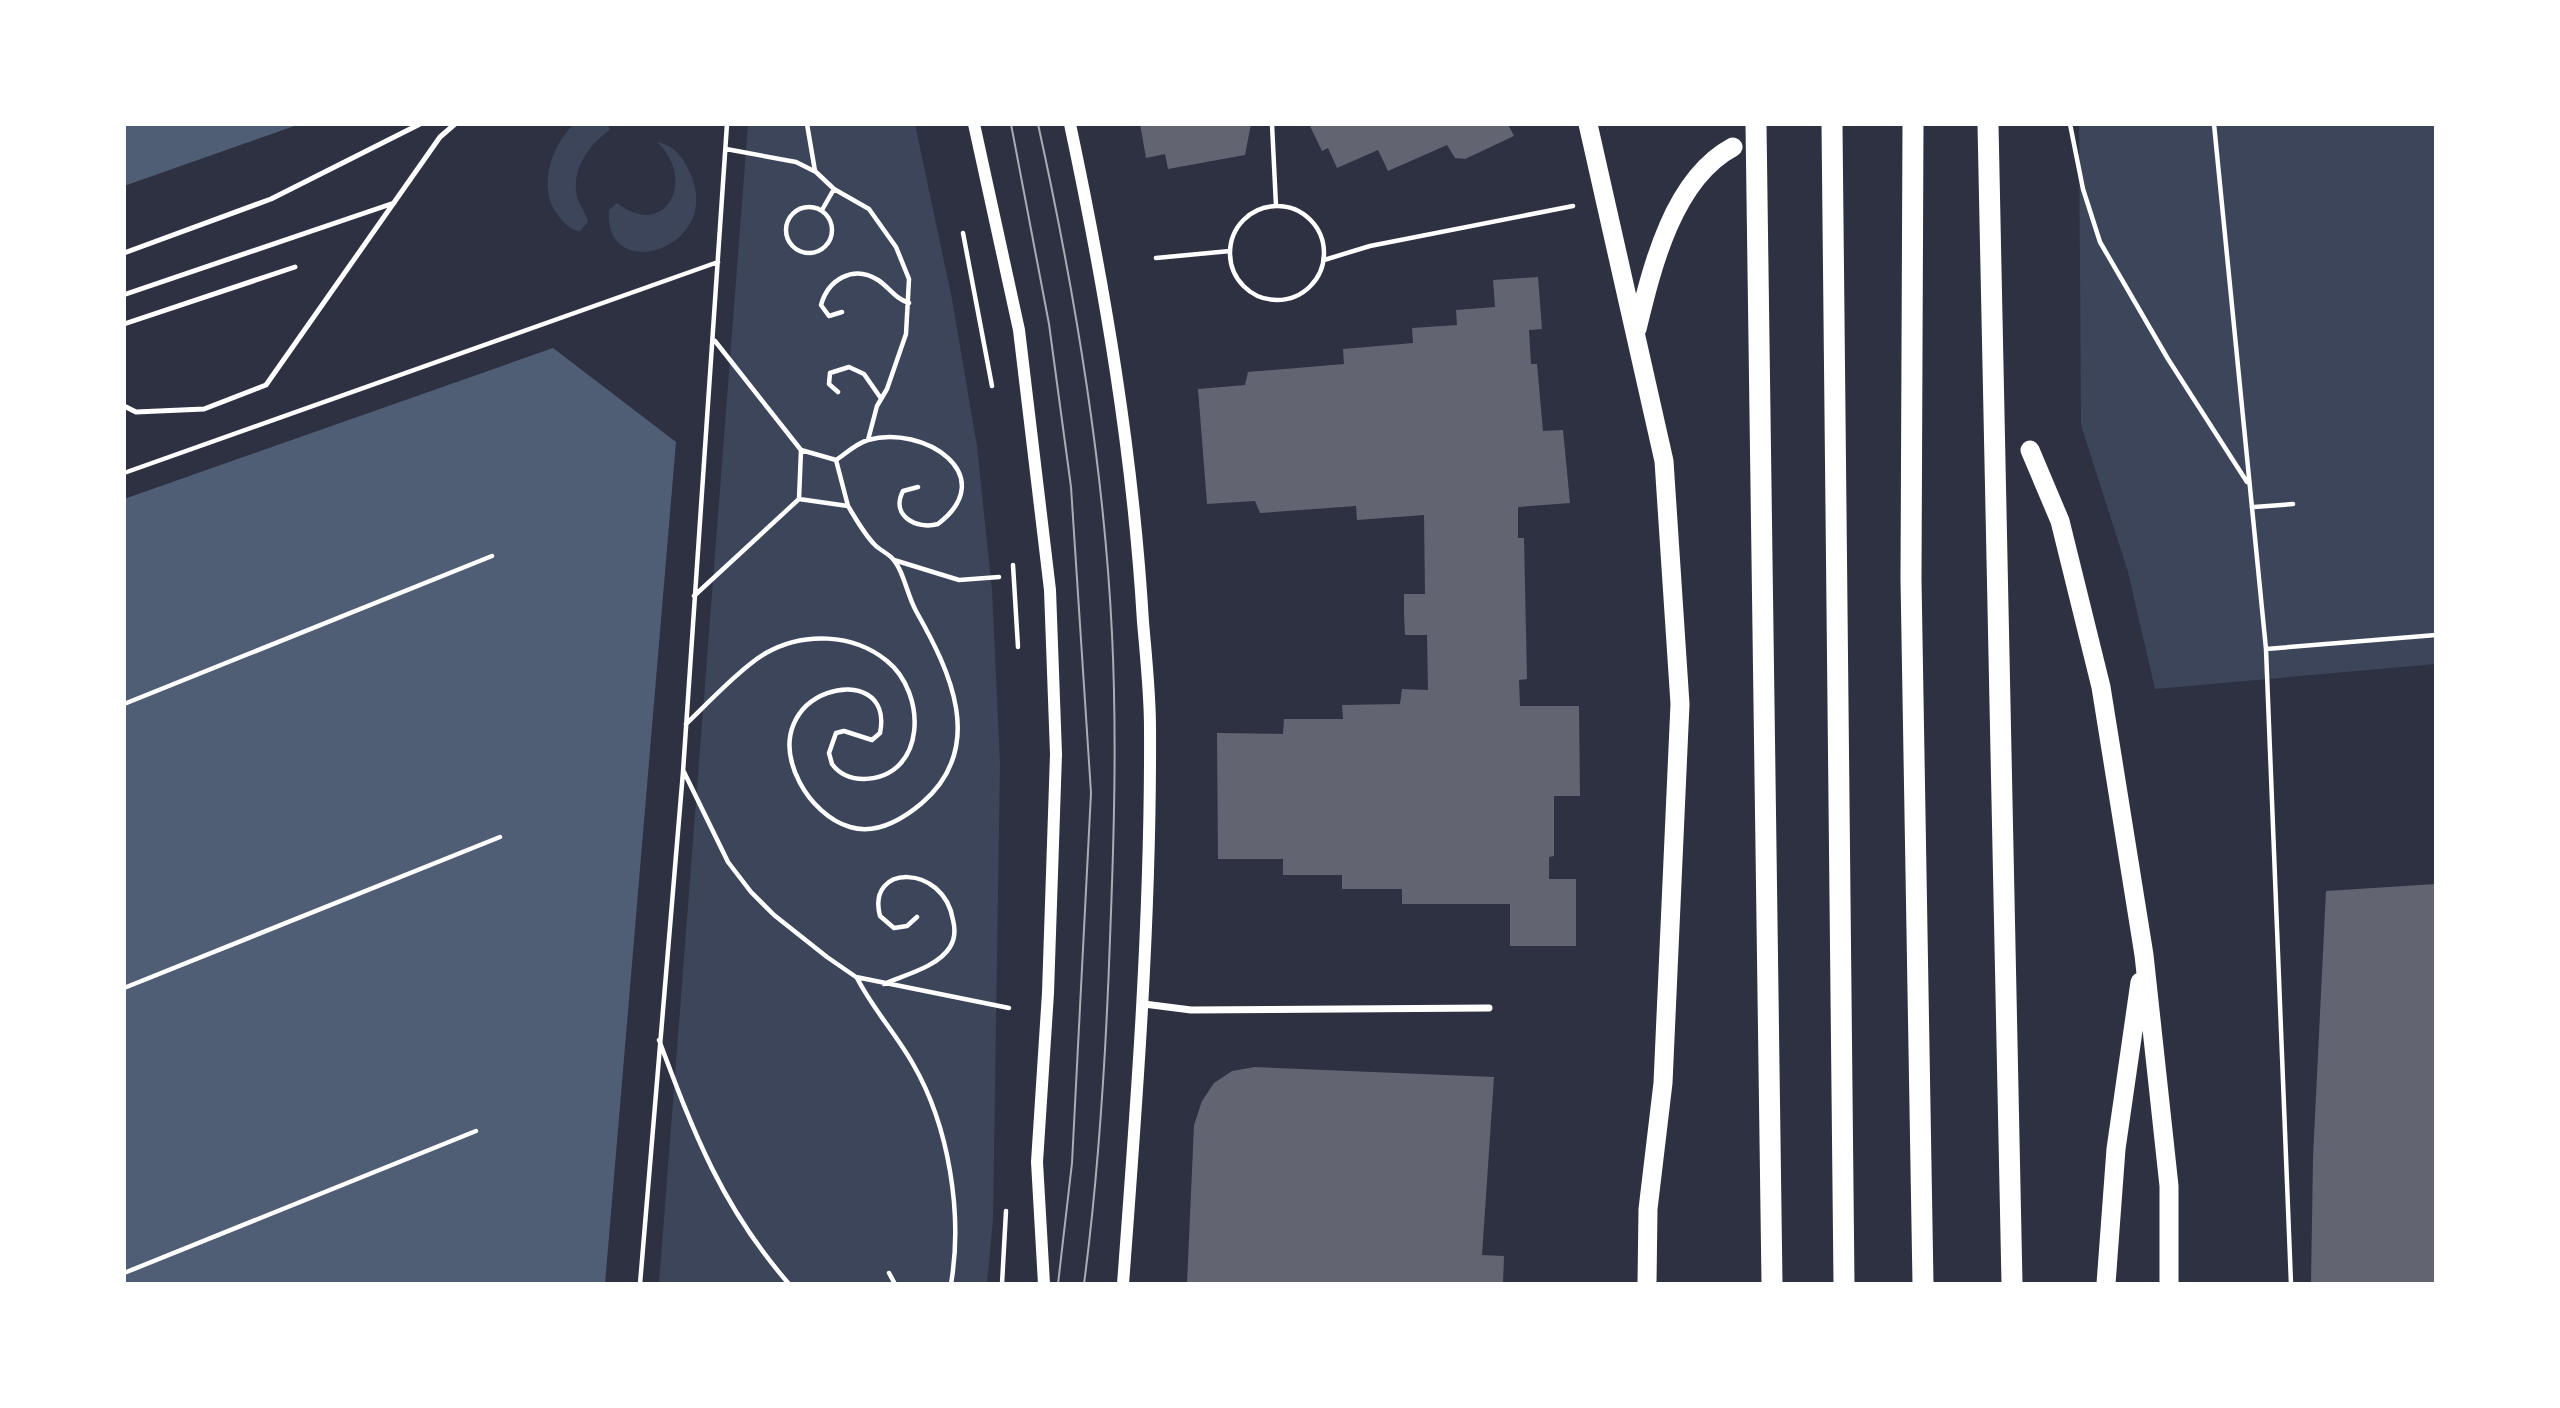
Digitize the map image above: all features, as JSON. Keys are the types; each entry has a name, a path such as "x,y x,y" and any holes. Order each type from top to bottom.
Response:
{"highway":[{"path":"1588,124 1664,461 1680,704 1663,1083 1648,1209 1647,1284"},
{"path":"1756,124 1772,1284"},
{"path":"1832,124 1844,1284"},
{"path":"1913,124 1911,579 1923,1284"},
{"path":"1988,124 2011,1284"},
{"path":"1635,335 1653,263 1689,187 1721,154 1733,147"},
{"path":"2031,450 2060,522 2101,687 2144,955 2169,1185 2169,1284"},
{"path":"2106,1284 2116,1149 2144,955"}],"street":[{"path":"974,124 1019,330 1049,590 1056,754 1048,993 1037,1162 1044,1284"},
{"path":"1070,124 1121,398 1140,566 1150,725 1144,1004 1124,1284"},
{"path":"1144,1004 1191,1010 1489,1008"}],"lane":[{"path":"124,253 271,199 420,124"},
{"path":"124,406 136,412 204,409 266,385 440,137 455,124"},
{"path":"126,294 394,203"},
{"path":"124,324 295,267"}],"path":[{"path":"640,1284 658,1038 684,772 727,124"},
{"path":"807,124 816,172"},
{"path":"1272,124 1276,206"},
{"path":"2070,124 2083,189 2100,242 2168,359 2248,483"},
{"path":"2214,124 2266,649 2291,1284"},
{"path":"726,149 796,162 816,172 834,189 869,209 885,229 909,279 909,303 905,334 887,389 880,397 868,440"},
{"path":"822,210 834,189"},
{"path":"1324,260 1370,246 1605,200"},
{"path":"1276,206 1299,211 1308,218 1321,237 1324,260 1319,274 1300,294 1273,300 1259,296 1242,284 1232,265 1230,251 1239,225 1262,208 1276,206"},
{"path":"799,209 822,210 832,223 831,238 822,250 799,252 788,242 788,220 799,209"},
{"path":"961,220 993,393"},
{"path":"1156,258 1230,251"},
{"path":"124,473 718,262"},
{"path":"842,312 829,316 821,305 831,284 849,274 869,276 892,295 909,303"},
{"path":"714,341 800,450 836,460 868,440 910,438 929,443 954,463 961,487 959,499 938,524 919,526 910,522 900,510 898,501 903,491 918,487"},
{"path":"838,391 829,384 830,373 849,367 864,374 880,397"},
{"path":"694,597 799,499 800,450"},
{"path":"836,460 848,506 875,545 893,559 959,580 999,577"},
{"path":"799,499 848,506"},
{"path":"2254,507 2293,503"},
{"path":"124,705 492,556"},
{"path":"686,724 764,654 790,643 819,637 853,643 888,661 902,680 916,716 911,750 902,764 888,774 871,779 850,778 836,770 829,753 836,733 844,731 872,740 880,733 882,710 877,700 859,690 835,690 800,710 792,724 791,756 794,773 815,805 850,827 876,828 913,811 939,786 948,772 957,736 956,708 952,680 893,559"},
{"path":"1013,563 1019,655"},
{"path":"2266,649 2436,635"},
{"path":"684,772 728,862 751,892 802,939 856,978 1009,1008"},
{"path":"124,988 500,837"},
{"path":"883,984 929,964 950,947 954,937 951,908 937,888 927,880 910,876 895,879 883,889 878,902 880,916 894,928 907,926 917,917"},
{"path":"856,978 869,1002 914,1065 933,1110 955,1189 956,1244 951,1284"},
{"path":"658,1038 718,1185 743,1227 789,1284"},
{"path":"124,1273 476,1131"},
{"path":"1002,1284 1007,1203"},
{"path":"889,1273 895,1284"}],"shaded area":[{"path":"124,124 300,124 124,186"},
{"path":"574,124 608,124 610,130 589,150 579,168 577,197 588,222 580,231 568,226 554,209 548,184 549,171 558,145"},
{"path":"748,124 915,124 952,299 977,446 992,590 1000,763 993,1220 987,1284 659,1284"},
{"path":"2079,124 2436,124 2436,664 2155,689 2128,572 2081,425"},
{"path":"657,142 674,149 681,157 690,173 696,199 691,221 678,238 660,248 641,252 624,247 612,234 609,210 617,203 634,213 650,215 662,210 670,201 675,188 675,172 669,157"},
{"path":"553,348 676,442 605,1284 124,1284 124,499"}],"building":[{"path":"1140,124 1251,124 1245,155 1168,169 1165,154 1146,158"},
{"path":"1309,124 1508,124 1514,136 1465,159 1455,158 1447,145 1388,171 1378,150 1337,168 1328,148 1322,151"},
{"path":"1538,277 1542,329 1529,330 1531,364 1537,364 1543,431 1563,430 1570,503 1518,507 1518,538 1524,538 1527,679 1519,680 1520,706 1579,706 1580,796 1554,796 1554,856 1549,857 1549,879 1576,879 1576,946 1510,946 1510,904 1402,904 1402,889 1342,889 1342,875 1283,875 1283,859 1218,859 1217,733 1283,734 1284,719 1343,719 1342,705 1400,704 1402,689 1428,690 1427,635 1405,635 1404,615 1404,594 1425,594 1424,515 1357,520 1356,506 1260,513 1255,501 1207,504 1198,389 1245,385 1248,372 1344,364 1343,349 1413,343 1412,328 1457,325 1456,310 1495,307 1493,280"},
{"path":"2436,884 2436,1284 2311,1284 2313,1157 2326,891"},
{"path":"1255,1067 1494,1077 1482,1255 1504,1256 1503,1284 1187,1284 1194,1125 1202,1101 1214,1083 1232,1071"}],"tram line":[{"path":"1011,124 1049,324 1071,487 1091,793 1072,1163 1058,1284"},
{"path":"1038,124 1064,249 1086,378 1102,506 1112,634 1114,786 1108,982 1098,1155 1084,1284"}]}
